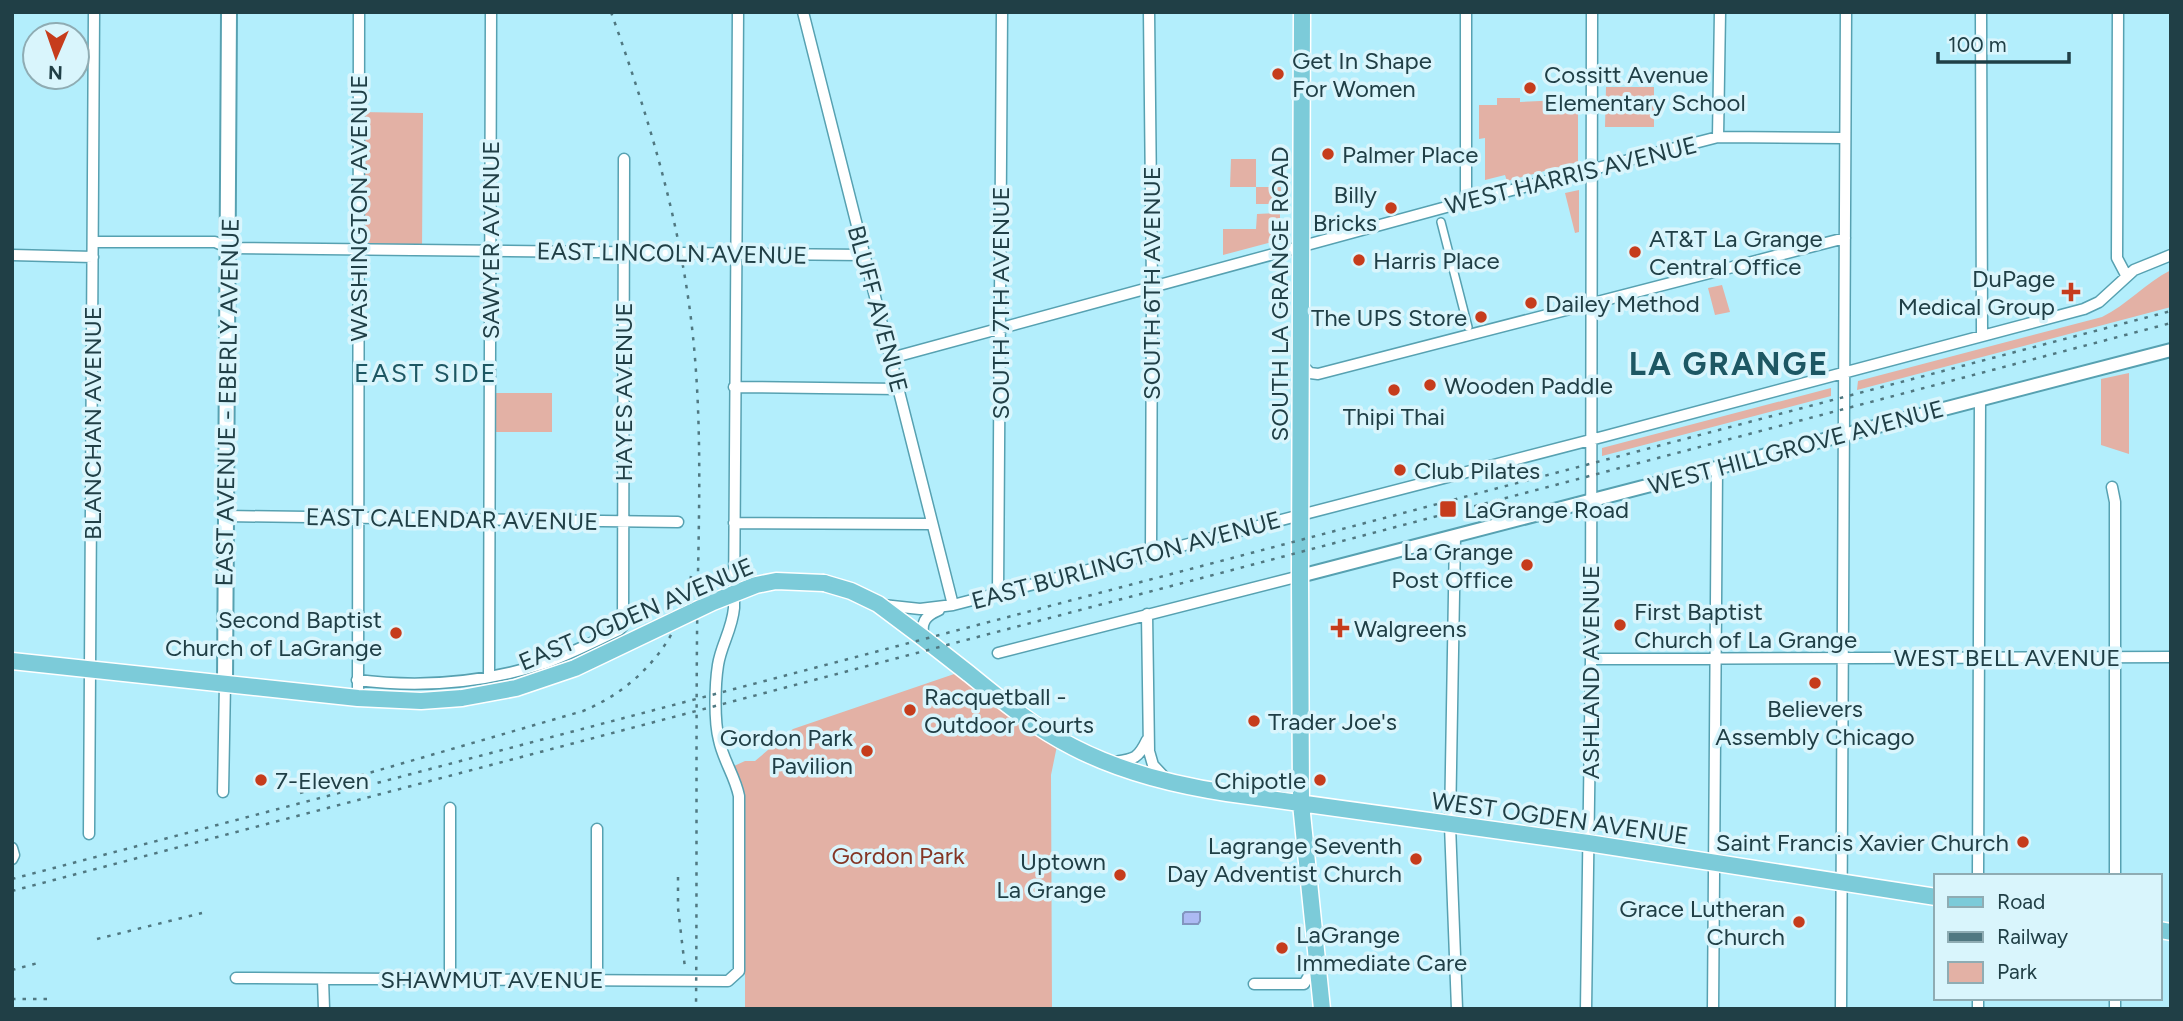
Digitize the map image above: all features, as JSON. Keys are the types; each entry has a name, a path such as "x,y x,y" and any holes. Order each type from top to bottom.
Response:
{"main road":[{"name":"EAST AVENUE - EBERLY AVENUE","path":"225,683 229,12"},
{"name":"SOUTH LA GRANGE ROAD","path":"1303,12 1301,804 1318,957"},
{"name":"EAST OGDEN AVENUE","path":"12,661 363,698 441,700 516,688 575,668 713,602 755,585 776,581 824,583 851,591 878,604 998,697 1071,747 1108,763 1170,782 1216,792 1301,804"},
{"name":"WEST OGDEN AVENUE","path":"1301,804 1588,843 1934,897"},
{"path":"1318,957 1322,1002"}],"street":[{"name":"BLANCHAN AVENUE","path":"89,834 94,12"},
{"name":"WASHINGTON AVENUE","path":"359,12 357,680 363,698"},
{"name":"SAWYER AVENUE","path":"489,677 491,12"},
{"path":"738,12 734,523 932,524"},
{"name":"BLUFF AVENUE","path":"803,12 953,605"},
{"name":"SOUTH 7TH AVENUE","path":"998,593 1002,12"},
{"name":"SOUTH 6TH AVENUE","path":"1149,12 1151,553"},
{"path":"1466,12 1466,202"},
{"name":"ASHLAND AVENUE","path":"1586,1009 1591,659 1592,12"},
{"path":"1718,137 1720,12"},
{"path":"1841,1009 1846,12"},
{"path":"1981,12 1982,335"},
{"path":"2118,12 2118,258 2126,275"},
{"name":"WEST HARRIS AVENUE","path":"891,358 1466,202 1718,137 1844,138"},
{"name":"HAYES AVENUE","path":"489,677 563,656 620,630 623,626 624,159"},
{"path":"1441,222 1468,327"},
{"path":"1301,364 1310,373 1318,374 1845,238"},
{"name":"EAST LINCOLN AVENUE","path":"93,242 215,242 229,248 864,255"},
{"name":"EAST BURLINGTON AVENUE","path":"924,638 924,620 931,613 953,605 1591,440 2092,306 2126,275 2171,255"},
{"path":"12,256 93,257"},
{"name":"WEST HILLGROVE AVENUE","path":"1300,576 2171,350"},
{"path":"734,387 899,389"},
{"path":"1978,874 1980,399"},
{"path":"1713,1009 1717,468"},
{"path":"2112,487 2115,502 2115,874"},
{"name":"EAST CALENDAR AVENUE","path":"226,516 678,522"},
{"name":"SHAWMUT AVENUE","path":"236,978 728,981 737,975 740,967 739,796 719,740 718,688 719,661 733,624 734,523"},
{"path":"1455,536 1450,825 1457,1009"},
{"path":"998,653 1300,576"},
{"name":"EAST BURLINGTON AVENUE","path":"878,604 920,609 953,605"},
{"path":"1147,614 1147,739 1152,763 1170,782"},
{"name":"WEST BELL AVENUE","path":"1591,659 2171,657"},
{"path":"357,680 415,685 489,677"},
{"name":"EAST AVENUE - EBERLY AVENUE","path":"223,792 225,683"},
{"path":"1108,763 1135,758 1147,739"},
{"path":"450,808 450,979"},
{"path":"597,830 597,979"},
{"path":"12,848 12,859"},
{"path":"1254,984 1304,984 1318,957"},
{"path":"323,979 324,1009"}],"green space":[{"path":"1606,87 1654,87 1654,127 1605,127"},
{"path":"1497,98 1520,98 1520,102 1562,100 1562,108 1578,108 1578,162 1507,181 1505,175 1485,180 1485,138 1479,139 1479,105 1497,105"},
{"path":"360,112 423,113 422,249 359,248"},
{"path":"1231,159 1256,159 1256,187 1230,187"},
{"path":"1256,187 1281,187 1281,204 1256,204"},
{"path":"1579,190 1579,232 1575,233 1565,193"},
{"path":"1280,213 1280,240 1223,255 1223,229 1256,229 1257,214"},
{"path":"2171,270 2171,307 1857,390 1858,381 2102,317"},
{"path":"1722,285 1730,312 1715,315 1708,288"},
{"path":"2129,373 2129,454 2101,445 2101,379"},
{"path":"1831,388 1831,396 1602,456 1602,448"},
{"path":"492,393 552,393 552,432 492,432"},
{"name":"Gordon Park","path":"963,671 1058,741 1051,775 1052,1009 745,1009 745,813 744,792 734,766 745,761 755,761 793,729"}],"water":[{"path":"1185,912 1200,912 1198,924 1183,924"}],"railway":[{"path":"611,12 660,164 678,241 695,359 699,478 696,1009"},
{"path":"12,879 2171,311"},
{"path":"12,891 2171,323"},
{"path":"300,793 583,711 603,701 640,675 668,640 679,620 691,576"},
{"path":"678,877 678,908 685,968"},
{"path":"97,939 202,913"},
{"path":"12,970 38,963"},
{"path":"12,999 50,999"}],"place":[{"name":"Get In Shape For Women","path":"1278,74"},
{"name":"Cossitt Avenue Elementary School","path":"1530,88"},
{"name":"Palmer Place","path":"1328,154"},
{"name":"Billy Bricks","path":"1391,208"},
{"name":"AT&T La Grange Central Office","path":"1635,252"},
{"name":"Harris Place","path":"1359,260"},
{"name":"DuPage Medical Group","path":"2071,292"},
{"name":"Dailey Method","path":"1531,303"},
{"name":"The UPS Store","path":"1481,317"},
{"name":"Wooden Paddle","path":"1430,385"},
{"name":"Thipi Thai","path":"1394,390"},
{"name":"Club Pilates","path":"1400,470"},
{"name":"LaGrange Road","path":"1448,509"},
{"name":"La Grange Post Office","path":"1527,565"},
{"name":"First Baptist Church of La Grange","path":"1620,625"},
{"name":"Walgreens","path":"1340,628"},
{"name":"Second Baptist Church of LaGrange","path":"396,633"},
{"name":"Believers Assembly Chicago","path":"1815,683"},
{"name":"Racquetball - Outdoor Courts","path":"910,710"},
{"name":"Trader Joe's","path":"1254,721"},
{"name":"Gordon Park Pavilion","path":"867,751"},
{"name":"7-Eleven","path":"261,780"},
{"name":"Chipotle","path":"1320,780"},
{"name":"Saint Francis Xavier Church","path":"2023,842"},
{"name":"Lagrange Seventh Day Adventist Church","path":"1416,859"},
{"name":"Uptown La Grange","path":"1120,875"},
{"name":"Grace Lutheran Church","path":"1799,922"},
{"name":"LaGrange Immediate Care","path":"1282,948"}],"district":[{"name":"LA GRANGE","path":"1729,364"},
{"name":"EAST SIDE","path":"426,373"}]}
